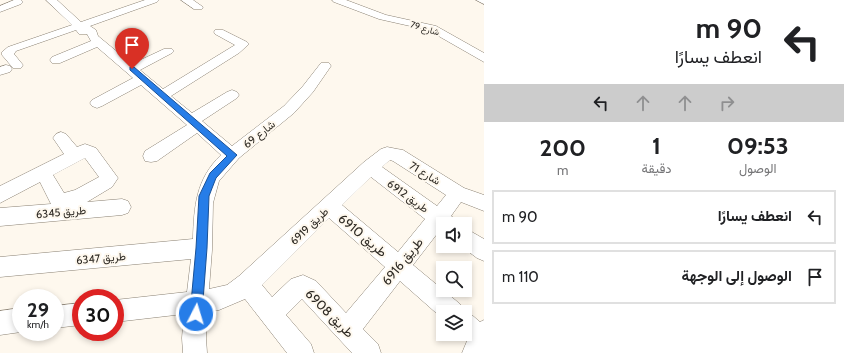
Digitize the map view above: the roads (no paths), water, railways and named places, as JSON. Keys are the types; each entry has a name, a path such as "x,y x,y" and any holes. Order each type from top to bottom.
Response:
{"street":[{"path":"51,0 78,25 85,35 99,42 232,155"},
{"path":"8,68 8,54 10,50 78,25 154,0"},
{"path":"186,0 198,7"},
{"name":"شارع 79","path":"337,0 383,17 426,26 438,31 484,58"},
{"path":"0,8 18,2"},
{"path":"162,95 235,51 243,44 219,32"},
{"path":"56,60 99,42"},
{"path":"132,69 168,51"},
{"name":"شارع 69","path":"194,353 202,248 204,196 208,186 219,168 232,155 289,110 310,87 325,66"},
{"path":"97,103 143,78"},
{"path":"151,156 232,95"},
{"path":"61,138 74,156"},
{"path":"0,195 43,172 74,156 83,151 90,152 109,177 106,182 69,201 59,201 43,172"},
{"name":"شارع 71","path":"370,167 384,154 393,154 458,193 484,203"},
{"name":"طريق 6919","path":"124,310 219,299 234,293 247,284 370,167"},
{"name":"طريق 6912","path":"370,167 437,217"},
{"path":"89,210 90,190"},
{"name":"طريق 6916","path":"444,217 458,193"},
{"name":"طريق 6910","path":"329,206 444,305"},
{"name":"طريق 6345","path":"0,217 122,207"},
{"name":"طريق 6916","path":"347,330 398,265 436,227"},
{"path":"472,242 484,251"},
{"name":"طريق 6347","path":"0,267 202,248"},
{"path":"247,284 302,353"},
{"name":"طريق 6908","path":"272,314 299,287 303,286 308,289 369,353"},
{"path":"0,323 12,321"}]}
